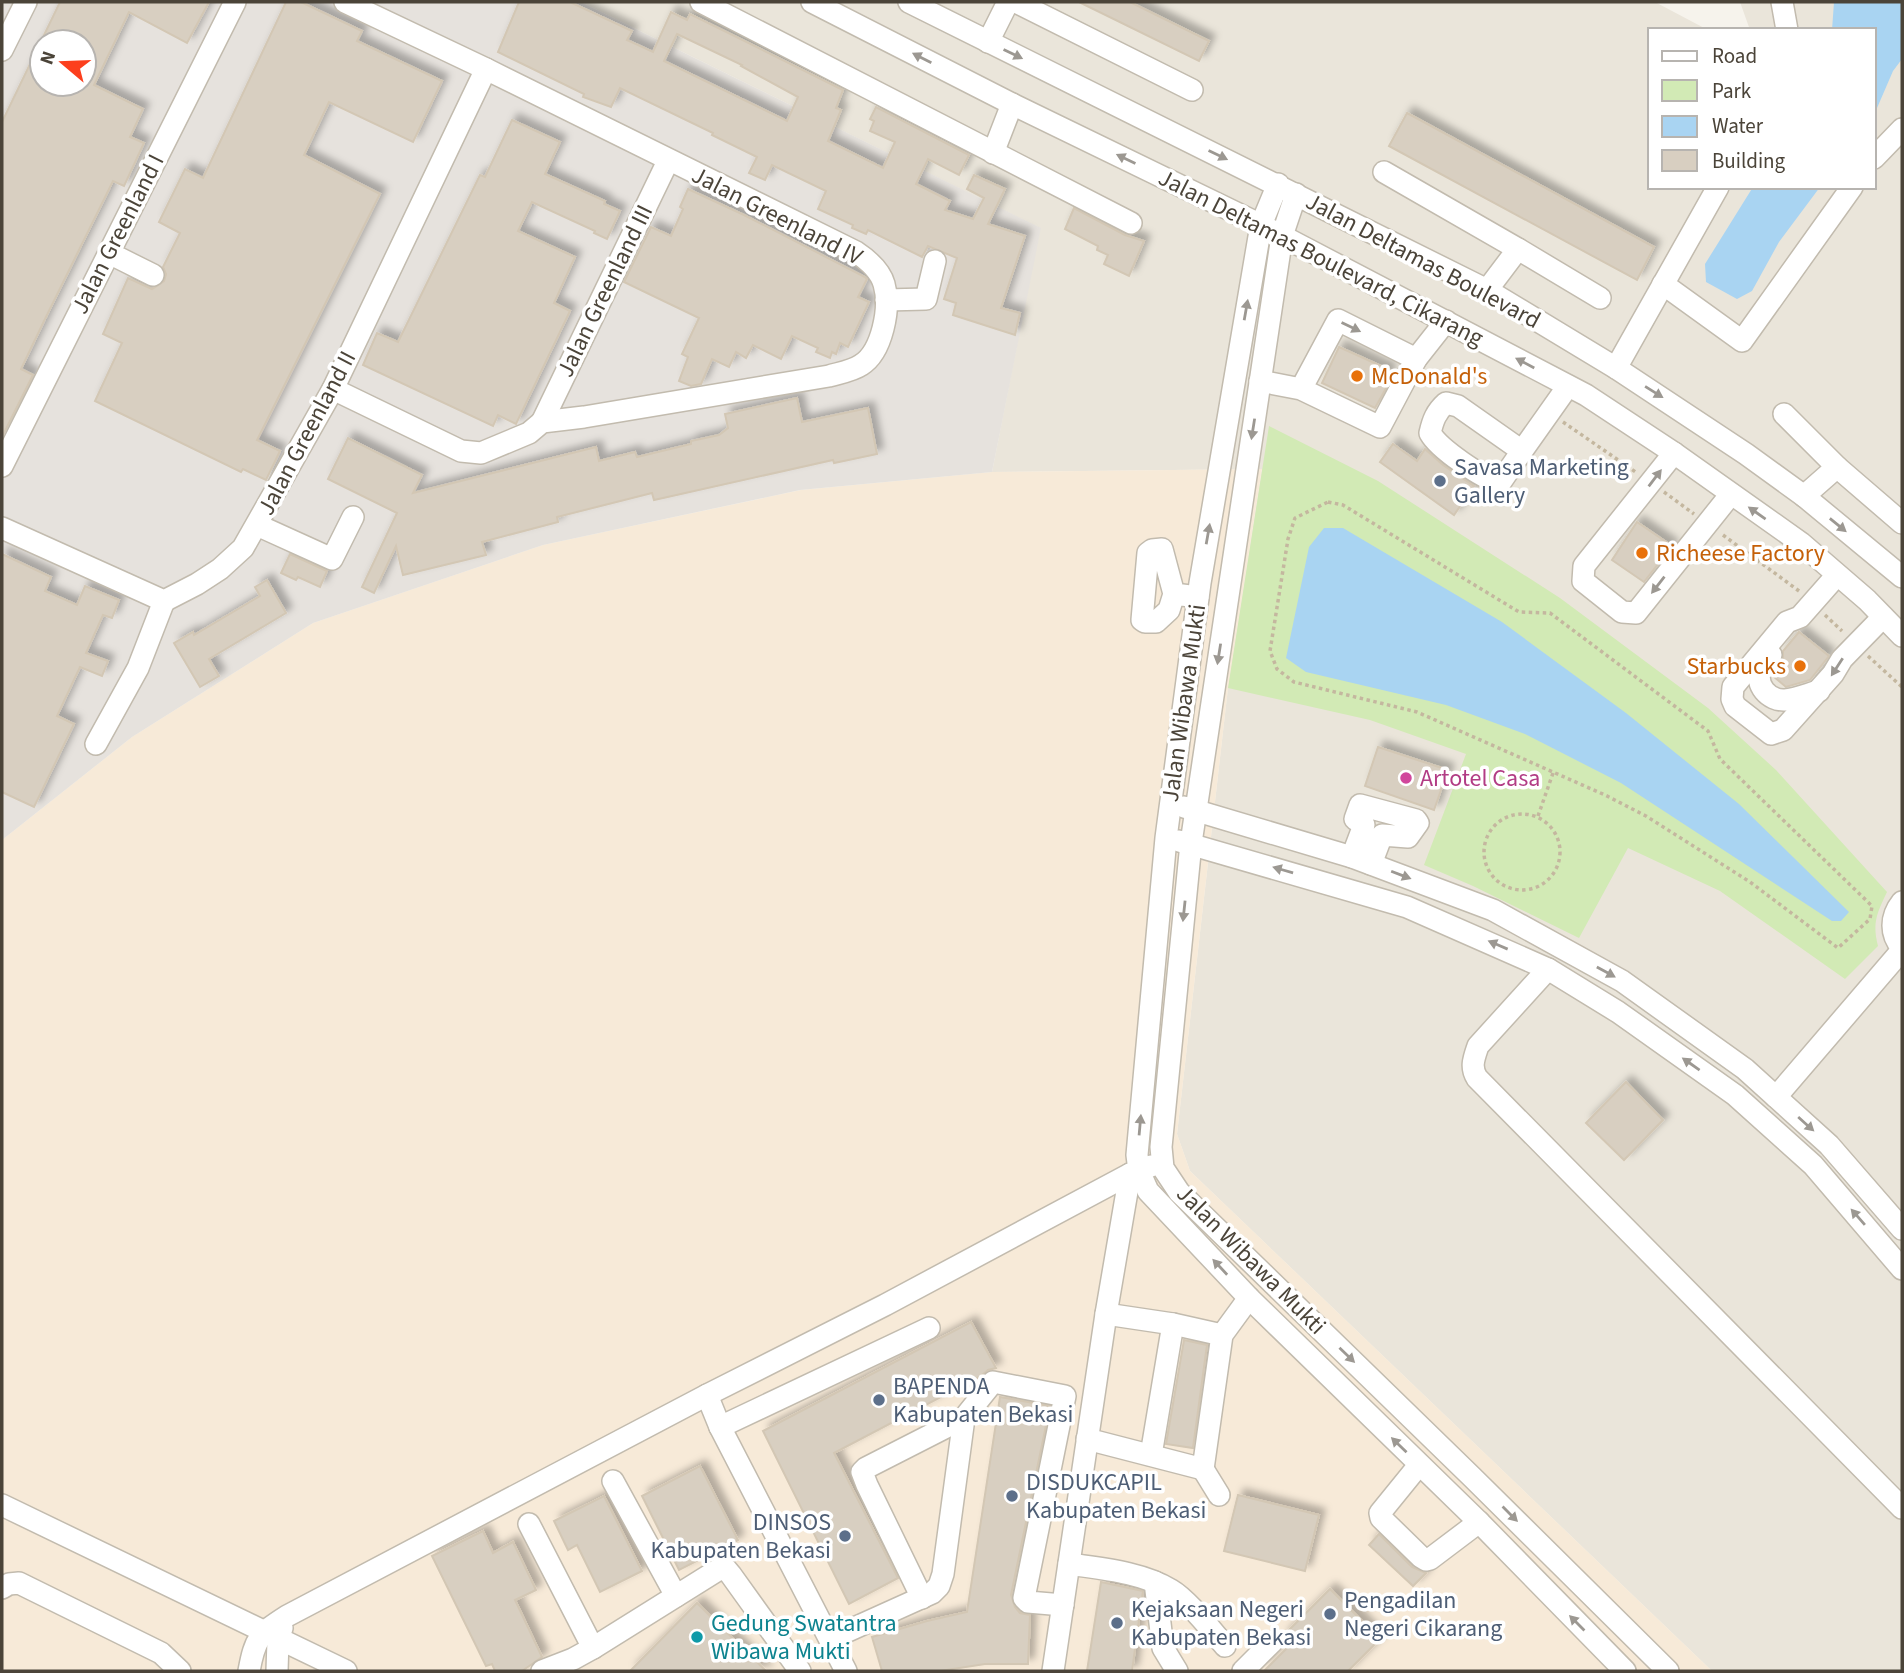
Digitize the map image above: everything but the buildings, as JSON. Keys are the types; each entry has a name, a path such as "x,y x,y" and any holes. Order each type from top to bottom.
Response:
{"street":[{"path":"2,50 26,2"},
{"name":"Jalan Greenland I","path":"2,466 235,2"},
{"name":"Jalan Greenland IV","path":"332,389 461,450 486,453 529,433 542,422 829,376 858,367 881,339 886,300 884,282 879,273 861,256 486,69 345,2"},
{"path":"701,2 1131,223"},
{"name":"Jalan Deltamas Boulevard, Cikarang","path":"811,2 1012,104 1261,225 1586,395 1674,453 1801,543 1902,636"},
{"name":"Jalan Deltamas Boulevard","path":"909,2 1487,290 1689,415 1804,496 1902,577"},
{"path":"988,42 1008,2"},
{"path":"1016,2 1192,90"},
{"path":"1782,2 1787,28"},
{"name":"Jalan Greenland II","path":"164,601 220,569 243,548 257,525 332,389 486,69"},
{"path":"993,153 1012,104"},
{"path":"1876,156 1902,129"},
{"name":"Jalan Greenland III","path":"542,422 668,161"},
{"path":"1384,172 1600,298"},
{"name":"Jalan Wibawa Mukti","path":"1287,189 1261,225 1199,590 1166,838 1134,1173 1249,1298 1479,1522 1615,1668"},
{"name":"Jalan Wibawa Mukti","path":"1287,189 1261,381 1191,843 1161,1147 1163,1168 1179,1192 1472,1476 1668,1671"},
{"path":"1616,368 1717,189"},
{"path":"1663,284 1742,341 1851,189"},
{"path":"1487,290 1518,249"},
{"path":"109,253 153,275"},
{"path":"886,300 926,299 935,261"},
{"path":"1301,388 1338,320 1416,359"},
{"path":"1261,381 1301,388 1380,426 1416,359 1446,321"},
{"path":"1563,383 1549,413 1517,448 1563,383"},
{"path":"1784,414 1837,467 1902,523"},
{"path":"1674,453 1584,566 1583,581 1622,612 1636,613 1731,494"},
{"path":"1804,496 1837,467"},
{"path":"257,525 332,559 353,517"},
{"path":"2,528 164,601 138,668 96,744"},
{"path":"1819,691 1784,700 1775,699 1764,691 1759,682 1759,672 1806,610 1837,575"},
{"name":"Jalan Wibawa Mukti","path":"1199,590 1229,588"},
{"path":"1174,594 1199,590"},
{"path":"1806,610 1787,622 1734,687 1732,699 1735,706 1771,734 1783,730 1819,691 1842,659 1883,617"},
{"path":"1170,803 1362,861 1493,910 1622,981 1745,1069 1829,1145 1902,1228"},
{"path":"1166,838 1407,907 1548,969 1618,1012 1735,1095 1813,1165 1902,1269"},
{"path":"1776,1097 1902,949 1893,933 1894,915 1902,902"},
{"path":"1548,969 1478,1046 1473,1059 1473,1070 1478,1078 1902,1508"},
{"path":"1813,1165 1829,1145"},
{"path":"249,1671 255,1646 270,1636 287,1616 1134,1173 1162,1162"},
{"path":"1053,1671 1105,1314 1134,1173"},
{"path":"1219,1495 1203,1469 1222,1335 1249,1298"},
{"path":"1105,1314 1173,1324 1222,1335"},
{"path":"1151,1455 1173,1324"},
{"path":"720,1427 929,1328"},
{"path":"922,1598 862,1472 964,1418 991,1382 1064,1396 1024,1598 1028,1602 1063,1605"},
{"path":"707,1395 720,1427 846,1671"},
{"path":"830,1639 922,1598 939,1586 943,1574 964,1418"},
{"path":"1087,1439 1203,1469"},
{"path":"1419,1465 1385,1506 1380,1516 1421,1557 1430,1559 1479,1522"},
{"path":"613,1481 676,1597"},
{"path":"2,1505 346,1671"},
{"path":"529,1524 593,1648"},
{"path":"1069,1564 1112,1570 1155,1582 1173,1591 1225,1646"},
{"path":"542,1671 578,1665 593,1648 715,1570 724,1568 800,1671"},
{"path":"1155,1582 1163,1648 1177,1671"},
{"path":"2,1588 19,1583 161,1653 180,1671"},
{"path":"270,1636 277,1671"},
{"path":"1243,1671 1272,1642"}],"path":[{"path":"1549,413 1798,590 1806,610 1856,645 1902,687"},
{"path":"1328,502 1343,505 1519,612 1550,613 1707,731 1720,759 1872,906 1870,919 1838,948 1751,882 1646,817 1605,795 1553,774 1417,712 1294,682 1277,669 1270,651 1288,539 1295,518 1328,502"},
{"path":"1538,816 1553,774"},
{"path":"1524,813 1538,816 1551,825 1559,838 1561,854 1557,869 1548,881 1534,888 1519,890 1504,886 1493,877 1486,864 1484,849 1488,835 1496,823 1509,815 1524,813"}],"shaded area":[{"path":"2,2 581,2 1041,228 992,472 800,490 543,545 313,623 132,737 2,840"},
{"path":"581,2 1655,2 1704,28 1648,28 1648,189 1876,189 1876,28 1749,28 1740,2 1902,2 1902,1671 1712,1671 1190,1171 1177,1134 1228,688 1262,469 992,472 1040,228"},
{"path":"1262,469 1228,688 1177,1134 1190,1171 1712,1671 2,1671 2,840 132,737 313,623 543,545 801,490 992,472"}],"green space":[{"path":"1269,426 1378,481 1560,598 1708,708 1776,770 1887,892 1876,918 1878,946 1845,979 1720,891 1628,848 1579,938 1424,865 1466,754 1370,720 1228,688"}],"water":[{"path":"1834,2 1902,2 1902,59 1893,71 1876,110 1876,28 1832,28"},
{"path":"1752,189 1819,189 1779,242 1752,291 1737,299 1706,282 1705,264"},
{"path":"1324,528 1343,528 1502,622 1626,713 1739,804 1849,912 1841,921 1832,921 1621,783 1525,734 1446,705 1306,672 1286,658 1309,547"}],"place":[{"name":"McDonald's","path":"1357,376"},
{"name":"Savasa Marketing Gallery","path":"1440,481"},
{"name":"Richeese Factory","path":"1642,553"},
{"name":"Starbucks","path":"1800,666"},
{"name":"Artotel Casa","path":"1406,778"},
{"name":"BAPENDA Kabupaten Bekasi","path":"879,1400"},
{"name":"DISDUKCAPIL Kabupaten Bekasi","path":"1012,1496"},
{"name":"DINSOS Kabupaten Bekasi","path":"845,1536"},
{"name":"Pengadilan Negeri Cikarang","path":"1330,1614"},
{"name":"Kejaksaan Negeri Kabupaten Bekasi","path":"1117,1623"},
{"name":"Gedung Swatantra Wibawa Mukti","path":"697,1637"}]}
